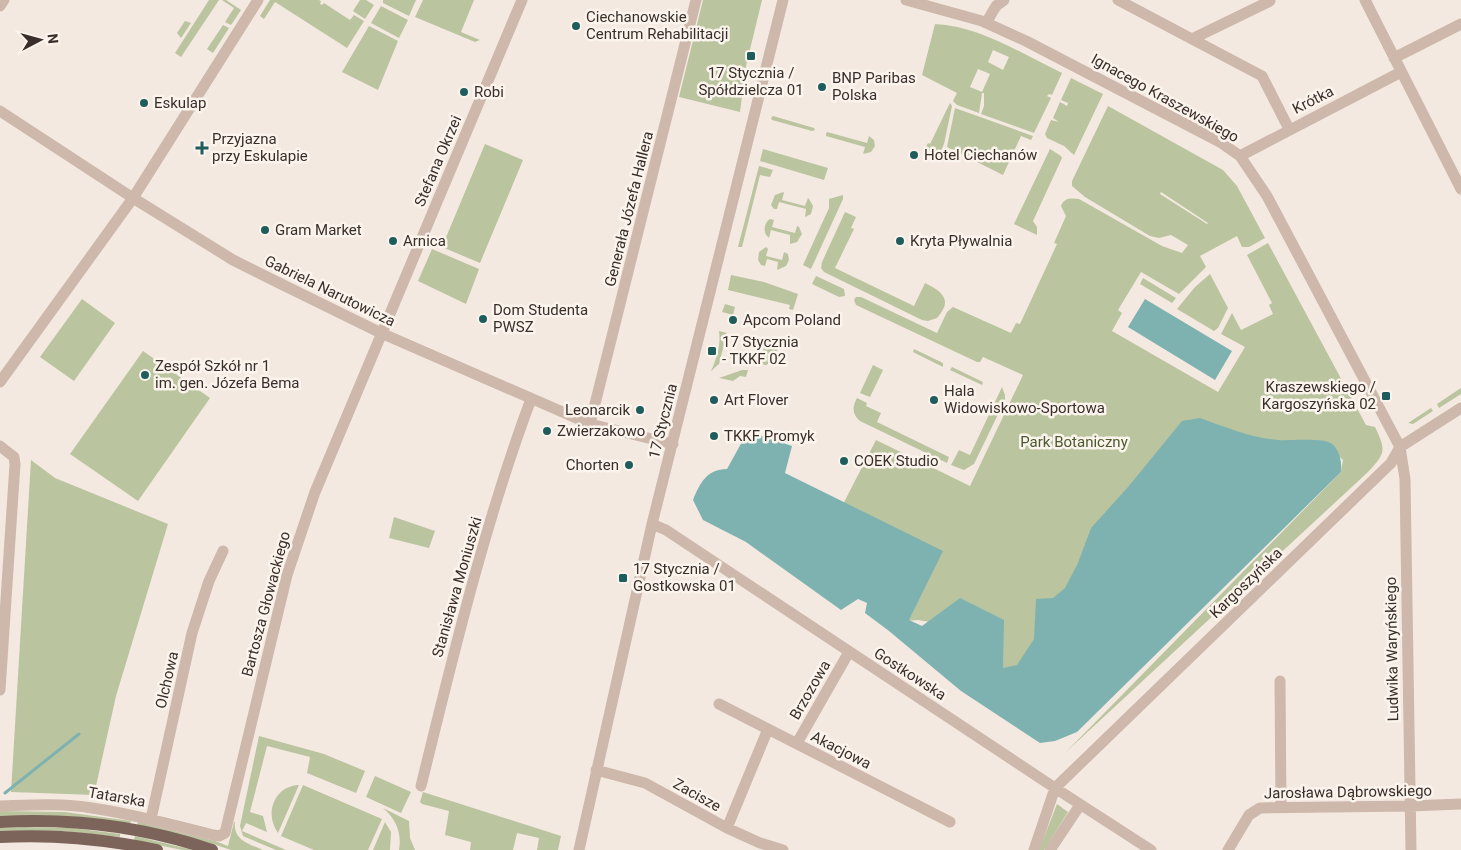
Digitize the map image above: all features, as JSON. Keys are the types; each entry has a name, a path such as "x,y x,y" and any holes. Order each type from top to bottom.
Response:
{"main road":[{"name":"Tatarska","path":"0,822 28,820 97,825 164,837 212,850"},
{"path":"0,837 28,835 67,836 157,850"}],"street":[{"path":"0,6 4,0"},
{"path":"0,382 133,198 258,0"},
{"name":"Stefana Okrzei","path":"381,333 522,0"},
{"name":"Generała Józefa Hallera","path":"590,424 696,0"},
{"name":"17 Stycznia","path":"579,850 652,524 783,0"},
{"name":"Ignacego Kraszewskiego","path":"906,0 954,12 986,23 1026,41 1220,142 1240,156 1267,196 1400,447"},
{"path":"1118,0 1262,76 1289,129"},
{"path":"1365,0 1460,184"},
{"path":"1192,39 1270,1"},
{"path":"986,23 999,2"},
{"path":"1394,58 1461,24"},
{"name":"Krótka","path":"1240,156 1401,72"},
{"name":"Gabriela Narutowicza","path":"0,111 232,260 381,333 590,424 673,444"},
{"name":"Bartosza Głowackiego","path":"225,833 269,643 287,575 320,480 381,333"},
{"name":"Stanisława Moniuszki","path":"420,786 462,618 516,441 531,399"},
{"name":"Kargoszyńska","path":"1055,788 1391,463 1400,447 1461,408"},
{"path":"0,446 14,457 15,464 0,690"},
{"name":"Ludwika Waryńskiego","path":"1400,447 1405,479 1411,850"},
{"name":"Gostkowska","path":"652,524 666,530 1055,788 1152,850"},
{"name":"Olchowa","path":"151,819 192,633 209,581 224,551"},
{"name":"Brzozowa","path":"797,744 849,652"},
{"path":"1280,681 1281,807"},
{"name":"Akacjowa","path":"719,704 950,822"},
{"path":"727,828 768,729"},
{"name":"Zacisze","path":"596,770 645,783 759,846 783,850"},
{"path":"1034,850 1055,788"},
{"name":"Tatarska","path":"0,806 50,804 91,807 151,819 213,836 225,833"},
{"path":"1050,850 1080,804"},
{"name":"Jarosława Dąbrowskiego","path":"1228,850 1249,815 1260,808 1461,804"}],"green space":[{"path":"209,0 219,0 181,57 175,53"},
{"path":"222,0 226,0 241,10 231,25 225,22 234,8"},
{"path":"270,0 319,0 321,1 320,4 324,3 350,20 354,15 364,21 347,48 275,2 264,19 260,16"},
{"path":"360,0 366,0 374,5 365,19 353,11"},
{"path":"383,0 416,0 409,16 383,3"},
{"path":"423,0 474,0 461,32 480,40 475,42 415,17"},
{"path":"703,0 762,0 746,66 740,112 679,97"},
{"path":"381,6 408,20 399,38 371,23"},
{"path":"185,21 191,23 181,38 177,33"},
{"path":"935,24 952,26 984,35 1062,73 1052,95 1049,94 1047,96 1051,98 1034,133 981,114 984,106 984,93 982,93 979,113 957,105 953,101 957,93 922,75","holes":["993,50 1009,57 1003,70 988,62","978,69 990,74 982,92 970,87"]},
{"path":"223,25 229,28 213,53 207,49"},
{"path":"369,26 398,41 378,90 342,72"},
{"path":"1071,78 1103,94 1074,155 1064,146 1047,138 1045,134 1051,120 1059,122 1053,118 1060,102 1067,106 1068,103 1061,100"},
{"path":"950,103 952,106 944,144 938,158 924,151 928,143 930,144"},
{"name":"Park Botaniczny","path":"1108,106 1223,170 1237,186 1265,238 1249,247 1242,247 1237,236 1200,256 1206,267 1179,294 1141,272 1118,310 1122,313 1112,331 1218,392 1245,347 1221,334 1232,313 1241,330 1273,314 1269,305 1272,303 1247,255 1268,243 1366,425 1375,427 1381,441 1382,451 1378,460 1368,472 1066,752 1341,472 1343,460 1326,444 1042,639 1018,670 999,670 930,622 906,621 838,514 876,440 970,486 1023,375 983,357 980,362 977,362 856,305 854,300 856,297 861,297 937,333 947,312 953,307 1011,333 1016,323 1020,324 1057,244 1054,243 1066,216 1061,206 1064,201 1070,199 1079,199 1162,246 1182,253 1188,245 1171,235 1159,238 1150,236 1085,197 1072,186 1072,181","holes":["1161,192 1208,223 1160,194"]},
{"path":"955,108 1033,136 1031,140 1021,136 1003,175 947,147"},
{"path":"773,116 814,128 815,130 812,131 772,120"},
{"path":"827,132 867,143 869,136 874,140 875,146 871,152 863,154 865,147 826,136"},
{"path":"485,144 523,160 480,263 442,247"},
{"path":"763,149 828,168 824,180 760,161"},
{"path":"1050,149 1062,158 1033,221 1037,227 1037,235 1014,224"},
{"path":"759,166 773,170 770,177 760,175 742,247 738,247"},
{"path":"783,192 782,200 805,206 808,198 813,206 811,214 805,217 806,209 779,202 777,209 774,209 771,205 775,195"},
{"path":"843,195 843,199 811,269 803,265 829,208 829,199"},
{"path":"845,212 856,217 851,228 854,229 835,268 914,306 925,283 944,297 945,301 942,312 937,318 928,321 922,320 824,272 821,268 822,262"},
{"path":"770,219 774,220 772,227 795,233 797,226 799,227 802,234 797,242 790,244 790,235 771,230 769,238 766,234 765,225"},
{"path":"766,247 768,249 766,256 782,260 784,252 788,254 789,260 786,266 777,270 778,262 767,259 765,266 761,265 758,260 759,252"},
{"path":"432,249 479,269 466,304 418,281"},
{"path":"1210,274 1228,308 1218,328 1214,331 1177,309 1195,287"},
{"path":"731,275 764,282 798,294 793,310 789,309 790,305 728,290"},
{"path":"816,276 844,289 845,296 839,297 812,284"},
{"path":"1143,278 1176,298 1172,303 1140,284"},
{"path":"82,299 115,323 74,381 40,357"},
{"path":"725,304 735,307 733,315 722,312"},
{"path":"719,331 727,333 719,364 711,371 718,351"},
{"path":"765,341 779,345 773,361 764,365 761,360"},
{"path":"914,349 943,363 943,367 913,352"},
{"path":"143,351 210,398 138,501 70,454"},
{"path":"734,352 751,355 753,358 732,361 730,357"},
{"path":"873,365 883,370 870,397 860,393"},
{"path":"952,367 983,382 982,385 950,370"},
{"path":"742,370 748,370 746,377 740,376 733,381 719,378"},
{"path":"1002,387 1005,400 974,464 964,470 951,465 959,450 970,455"},
{"path":"1461,388 1461,394 1439,408 1437,404"},
{"path":"857,398 867,403 866,406 881,413 877,422 949,457 947,463 860,421 855,416 854,410"},
{"path":"1431,408 1433,411 1413,424 1408,423"},
{"path":"31,460 55,478 168,524 116,696 94,795 11,792"},
{"path":"394,517 435,531 429,548 389,538"},
{"path":"259,736 324,754 365,771 356,793 307,773 310,757 267,746 250,812 263,816 267,832 246,823 242,831 286,850 276,850 243,836 240,826"},
{"path":"375,776 411,792 401,813 366,797"},
{"path":"299,785 278,833 272,818 274,802 283,790"},
{"path":"303,785 382,819 368,850 314,850 281,836"},
{"path":"423,792 561,836 558,850 537,850 539,838 517,833 513,850 470,850 471,842 445,835 449,811 422,804 420,802"},
{"path":"1057,804 1068,812 1044,850 1039,850"},
{"path":"383,808 409,821 410,838 415,850 399,850 399,832 395,822"},
{"path":"0,811 65,812 131,821 130,824 0,816"},
{"path":"138,822 228,846 235,822 235,828 239,837 263,850 231,850 207,842 137,825"},
{"path":"385,822 391,832 390,850 373,850"},
{"path":"0,828 73,828 120,834 120,837 61,831 0,831"},
{"path":"135,836 193,850 182,850 134,840"}],"water":[{"path":"1145,299 1232,351 1215,380 1128,327"},
{"path":"1200,418 1239,432 1268,439 1328,442 1339,453 1341,472 1077,732 1055,741 1040,743 961,691 865,613 867,603 858,599 841,610 746,542 703,520 693,500 698,488 709,474 714,471 727,469 748,431 792,446 785,473 943,551 909,620 922,626 960,598 1004,620 1003,668 1017,665 1034,639 1036,599 1053,598 1065,588 1078,563 1091,528 1128,487 1182,421"}],"waterway":[{"path":"5,793 79,734"}],"place":[{"name":"Ciechanowskie Centrum Rehabilitacji","path":"576,26"},
{"name":"17 Stycznia / Spółdzielcza 01","path":"751,56"},
{"name":"BNP Paribas Polska","path":"822,87"},
{"name":"Robi","path":"464,92"},
{"name":"Eskulap","path":"144,103"},
{"name":"Przyjazna przy Eskulapie","path":"202,148"},
{"name":"Hotel Ciechanów","path":"914,155"},
{"name":"Gram Market","path":"265,230"},
{"name":"Arnica","path":"393,241"},
{"name":"Kryta Pływalnia","path":"900,241"},
{"name":"Dom Studenta PWSZ","path":"483,319"},
{"name":"Apcom Poland","path":"733,320"},
{"name":"17 Stycznia - TKKF 02","path":"712,351"},
{"name":"Zespół Szkół nr 1 im. gen. Józefa Bema","path":"145,375"},
{"name":"Kraszewskiego / Kargoszyńska 02","path":"1386,396"},
{"name":"Art Flover","path":"714,400"},
{"name":"Hala Widowiskowo-Sportowa","path":"934,400"},
{"name":"Leonarcik","path":"640,410"},
{"name":"Zwierzakowo","path":"547,431"},
{"name":"TKKF Promyk","path":"714,436"},
{"name":"COEK Studio","path":"844,461"},
{"name":"Chorten","path":"629,465"},
{"name":"17 Stycznia / Gostkowska 01","path":"623,578"}]}
